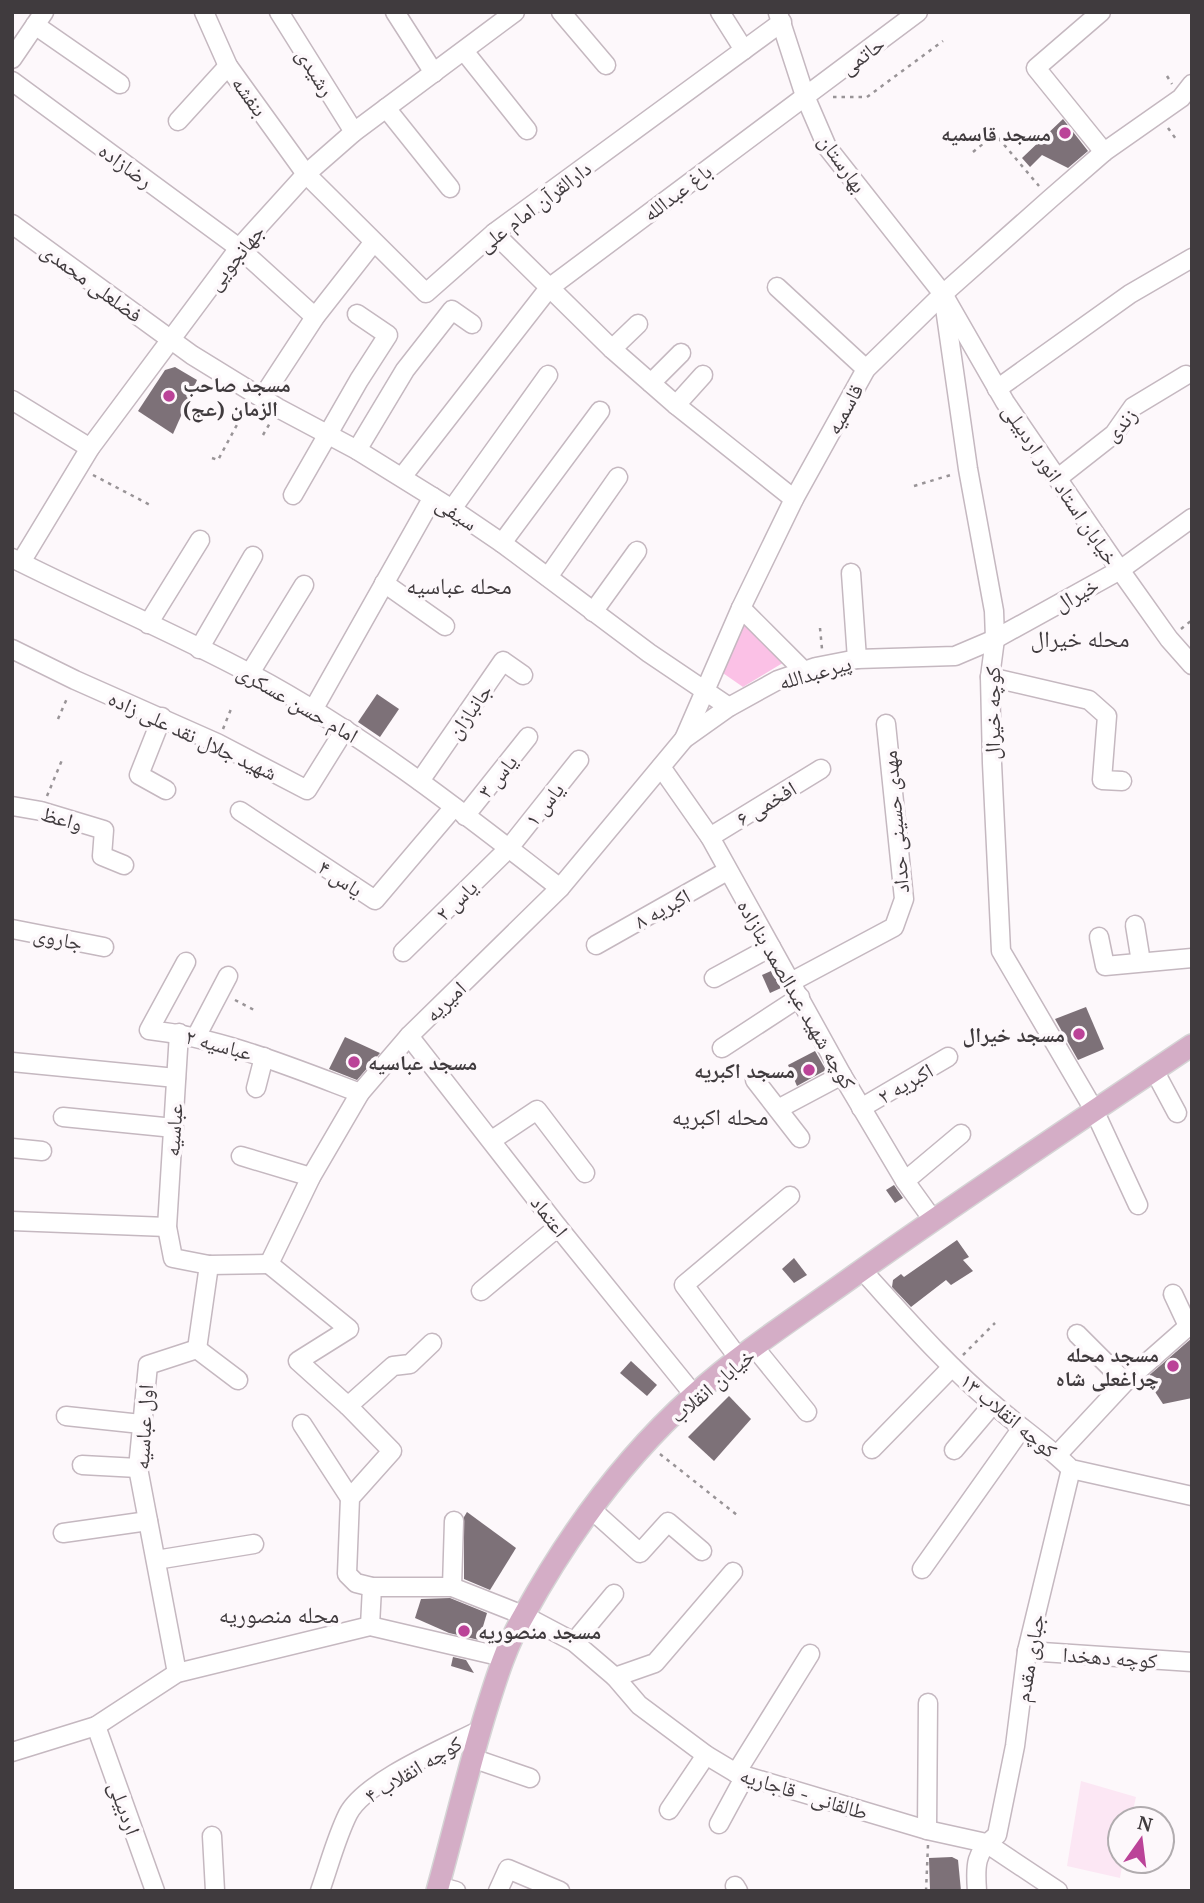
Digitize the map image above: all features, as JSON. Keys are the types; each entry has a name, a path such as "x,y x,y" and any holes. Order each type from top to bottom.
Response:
{"main road":[{"name":"خیابان انقلاب","path":"444,1889 471,1758 503,1657 523,1615 592,1509 647,1443 694,1395 862,1270 1192,1045"}],"street":[{"name":"بنفشه","path":"204,12 228,66 306,174"},
{"name":"رشیدی","path":"279,12 354,132"},
{"path":"395,12 434,73"},
{"name":"جهانجویی","path":"17,560 90,448 239,248 306,174 354,132 515,12"},
{"path":"561,12 606,65"},
{"path":"719,12 744,50"},
{"name":"حاتمی","path":"805,96 918,12"},
{"path":"1101,12 1036,68 1104,152"},
{"name":"دارالقرآن امام علی","path":"306,174 426,293 494,233 744,50 780,17"},
{"name":"بهارستان","path":"780,17 805,96 827,147 943,294"},
{"path":"12,59 39,19 120,84"},
{"path":"464,51 527,130"},
{"path":"178,121 228,66"},
{"name":"رضازاده","path":"12,81 239,248 315,317"},
{"name":"قاسمیه","path":"684,738 704,688 793,499 866,369 943,294 1050,199 1104,152 1181,98 1192,84"},
{"name":"باغ عبدالله","path":"402,477 549,288 805,96"},
{"path":"386,108 450,188"},
{"name":"فضلعلی محمدی","path":"12,224 171,340"},
{"path":"494,233 611,349 793,499"},
{"path":"258,396 373,243"},
{"path":"998,389 1130,294 1192,258"},
{"path":"778,286 866,369"},
{"name":"خیابان استاد انور اردبیلی","path":"943,294 998,389 1120,570 1169,639 1191,662"},
{"name":"کوچه خیرال","path":"943,294 968,469 994,611 995,639 990,677 1001,951 1094,1110 1138,1205"},
{"path":"357,450 405,370 452,310 472,324"},
{"path":"293,495 388,335 357,314"},
{"path":"611,349 638,324"},
{"name":"سیفی","path":"171,340 258,396 328,433 452,509 649,653 729,707"},
{"path":"651,383 681,353"},
{"path":"452,509 548,375"},
{"path":"676,405 704,375"},
{"name":"زندی","path":"1058,478 1114,434 1133,407 1186,375"},
{"path":"12,400 90,448"},
{"path":"502,543 600,411"},
{"path":"548,577 618,477"},
{"path":"313,710 433,497"},
{"name":"خیرال","path":"995,639 1120,570 1192,518"},
{"path":"148,624 200,540"},
{"path":"593,612 637,551"},
{"path":"199,649 253,556"},
{"name":"امام حسن عسکری","path":"17,560 250,673 345,729 420,781 560,888"},
{"path":"851,573 857,659"},
{"path":"384,583 445,626"},
{"path":"250,673 304,585"},
{"path":"741,608 804,671"},
{"name":"پیرعبدالله","path":"661,767 684,738 729,707 779,680 824,665 857,659 955,656 995,639"},
{"name":"شهید جلال نقد علی زاده","path":"12,649 216,743 307,790 345,729"},
{"name":"جانبازان","path":"420,781 503,661 523,675"},
{"path":"990,677 1089,700 1107,716 1102,780 1122,781"},
{"path":"162,718 139,775 166,790"},
{"name":"مهدی حسینی حداد","path":"722,1048 795,990 894,927 904,899 886,724"},
{"name":"یاس ۳","path":"460,811 528,737"},
{"name":"یاس ۱","path":"509,848 579,760"},
{"name":"کوچه شهید عبدالصمد بنازاده","path":"661,767 710,837 727,872 861,1108 905,1181 933,1220"},
{"name":"امیریه","path":"269,1264 311,1177 360,1093 409,1036 560,888 661,767"},
{"name":"افخمی ۶","path":"710,837 821,769"},
{"name":"واعظ","path":"12,806 41,811 104,830 102,856 124,865"},
{"name":"یاس ۴","path":"240,811 375,900 460,811"},
{"name":"یاس ۲","path":"403,953 509,848"},
{"name":"اکبریه ۸","path":"596,945 727,872"},
{"path":"1135,925 1141,962"},
{"name":"جاروی","path":"12,929 104,947"},
{"path":"1100,937 1105,966 1192,958"},
{"path":"715,978 771,947"},
{"name":"عباسیه ۲","path":"186,962 149,1030 188,1035 264,1057 360,1093"},
{"path":"188,1035 224,984"},
{"name":"عباسیه","path":"188,1035 176,1078 167,1227 173,1258 209,1265 269,1264"},
{"name":"اعتماد","path":"409,1036 694,1395"},
{"path":"256,1088 264,1057"},
{"name":"اکبریه ۲","path":"861,1108 948,1057"},
{"path":"12,1062 176,1078"},
{"path":"1154,1070 1177,1113"},
{"path":"778,1109 842,1075"},
{"path":"755,1080 800,1138"},
{"path":"492,1140 537,1110 585,1173"},
{"path":"63,1117 174,1128"},
{"path":"905,1181 961,1134"},
{"path":"12,1148 42,1151"},
{"path":"241,1156 311,1177"},
{"path":"790,1196 684,1285 747,1354 807,1412"},
{"path":"12,1221 167,1227"},
{"path":"481,1291 558,1227"},
{"path":"269,1264 349,1329 298,1362 348,1406 392,1451 350,1498"},
{"path":"209,1265 197,1349 238,1380"},
{"name":"کوچه انقلاب ۱۳","path":"862,1270 951,1367 1071,1469 1192,1496"},
{"path":"1057,1455 1125,1382 1190,1325 1172,1294"},
{"path":"1077,1334 1125,1382"},
{"path":"348,1406 393,1367 410,1364 432,1343"},
{"name":"اول عباسیه","path":"177,1674 138,1468 148,1365 197,1349"},
{"path":"872,1449 951,1367"},
{"path":"954,1450 993,1404"},
{"path":"66,1416 141,1424"},
{"path":"302,1424 350,1498 347,1574 356,1583 372,1587 452,1587 454,1521"},
{"path":"922,1569 1022,1427"},
{"path":"82,1465 138,1468"},
{"name":"جباری مقدم","path":"977,1891 975,1864 986,1843 997,1835 1015,1746 1027,1651 1071,1469"},
{"path":"592,1509 640,1553 668,1522 702,1551"},
{"path":"63,1533 148,1521"},
{"path":"156,1560 254,1544"},
{"path":"615,1677 655,1663 733,1572"},
{"path":"370,1626 372,1587"},
{"name":"طالقانی - قاجاریه","path":"452,1587 523,1615 574,1642 615,1677 639,1705 706,1755 740,1774 926,1830 986,1843 1058,1891"},
{"path":"574,1642 614,1594"},
{"path":"12,1752 96,1726 177,1674 370,1626 503,1657"},
{"name":"کوچه دهخدا","path":"1027,1651 1192,1662"},
{"path":"719,1824 740,1774 810,1654"},
{"path":"926,1830 928,1703"},
{"name":"اردبیلی","path":"96,1726 155,1891"},
{"name":"کوچه انقلاب ۴","path":"320,1891 349,1813 357,1802 368,1792 412,1765 480,1730"},
{"path":"668,1810 706,1755"},
{"path":"471,1758 530,1778"},
{"path":"212,1836 215,1891"},
{"path":"498,1891 508,1869 560,1891"}],"path":[{"path":"805,96 867,97 943,41"},
{"path":"973,152 995,134 1050,199"},
{"path":"212,458 218,460 258,396"},
{"path":"78,467 152,506"},
{"path":"914,486 968,469"},
{"path":"820,628 824,665"},
{"path":"58,719 75,680"},
{"path":"216,743 232,709"},
{"path":"41,811 62,760"},
{"path":"224,984 256,1011"},
{"path":"951,1367 995,1323"},
{"path":"647,1443 737,1515"},
{"path":"926,1830 926,1891"}],"shaded area":[{"path":"743,618 786,661 743,687 720,671"},
{"path":"1081,1781 1136,1797 1134,1805 1106,1805 1106,1875 1067,1866"}],"building":[{"name":"مسجد قاسمیه","path":"1063,119 1088,151 1068,168 1042,155 1030,167 1022,158"},
{"name":"مسجد صاحب الزمان (عج)","path":"175,367 197,380 173,434 138,411 165,370"},
{"path":"377,694 399,709 380,737 358,722"},
{"path":"771,971 781,988 770,993 762,975"},
{"name":"مسجد خیرال","path":"1086,1007 1104,1049 1078,1060 1055,1019"},
{"name":"مسجد عباسیه","path":"345,1037 380,1053 357,1080 329,1069"},
{"name":"مسجد اکبریه","path":"815,1051 826,1070 797,1086 788,1065"},
{"path":"894,1185 903,1198 895,1203 886,1190"},
{"path":"957,1240 969,1257 963,1260 973,1271 951,1285 946,1280 911,1307 892,1287 893,1280 901,1274 904,1277"},
{"path":"794,1258 807,1275 794,1283 782,1269"},
{"name":"مسجد محله چراغعلی شاه","path":"1192,1338 1192,1398 1163,1404 1146,1378"},
{"path":"631,1361 657,1385 647,1396 620,1373"},
{"path":"729,1396 751,1419 714,1461 688,1437"},
{"path":"467,1512 516,1548 490,1590 464,1579 464,1517"},
{"name":"مسجد منصوریه","path":"450,1598 487,1613 479,1640 449,1633 415,1618 421,1599"},
{"path":"453,1657 466,1660 474,1673 451,1666"},
{"path":"952,1857 958,1860 961,1891 930,1891 929,1858"}],"place":[{"name":"مسجد قاسمیه","path":"1065,133"},
{"name":"مسجد صاحب الزمان (عج)","path":"169,396"},
{"name":"مسجد خیرال","path":"1079,1034"},
{"name":"مسجد عباسیه","path":"354,1062"},
{"name":"مسجد اکبریه","path":"809,1070"},
{"name":"مسجد محله چراغعلی شاه","path":"1173,1366"},
{"name":"مسجد منصوریه","path":"464,1631"}],"district":[{"name":"محله عباسیه","path":"459,585"},
{"name":"محله خیرال","path":"1080,638"},
{"name":"محله اکبریه","path":"720,1116"},
{"name":"محله منصوریه","path":"279,1614"}]}
